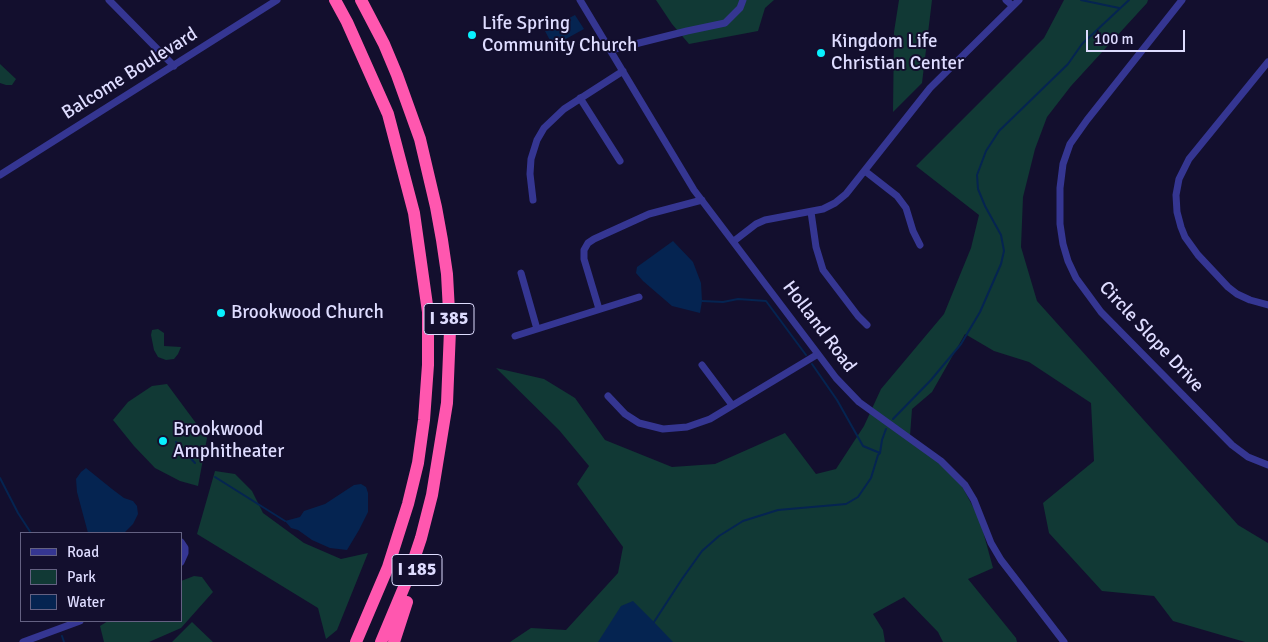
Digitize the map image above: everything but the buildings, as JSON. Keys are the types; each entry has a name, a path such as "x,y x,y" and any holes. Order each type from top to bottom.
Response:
{"highway":[{"name":"I 385","path":"335,0 347,22 388,114 414,214 428,312 428,365 424,420 418,463 408,504 388,567 356,639"},
{"name":"I 385","path":"361,0 384,44 410,108 428,170 442,240 449,308 450,353 445,417 432,495 421,538 407,580 381,642"},
{"name":"I 185","path":"394,642 427,536 432,495"}],"street":[{"path":"109,0 174,66"},
{"name":"Balcome Boulevard","path":"0,175 277,0"},
{"name":"Holland Road","path":"580,0 666,145 702,200 818,354 841,384 859,402 940,461 965,485 974,500 991,543 1001,560 1064,642"},
{"path":"610,50 687,30 724,23 740,8 743,0"},
{"path":"1006,0 1013,6"},
{"path":"734,241 756,224 765,220 823,209 835,203 846,194 930,88 1019,0"},
{"name":"Circle Slope Drive","path":"1182,0 1070,144 1063,164 1060,188 1060,224 1063,244 1076,278 1101,312 1232,445 1248,457 1268,465"},
{"path":"1268,62 1189,159 1179,179 1176,196 1177,212 1181,227 1198,255 1237,294 1268,305"},
{"path":"533,200 531,166 537,140 544,128 553,117 623,70"},
{"path":"580,98 620,161"},
{"path":"865,171 897,196 906,208 912,231 920,246"},
{"path":"599,309 584,259 584,250 588,243 649,214 702,200"},
{"path":"811,212 819,259 823,270 858,316 867,324"},
{"path":"521,273 537,329"},
{"path":"515,336 639,297"},
{"path":"608,396 617,408 632,420 663,430 679,429 710,419 818,354"},
{"path":"702,365 732,405"},
{"path":"182,544 185,548 185,553 182,560"},
{"path":"23,642 77,622"}],"green space":[{"path":"656,0 774,0 765,8 758,31 689,44 672,24"},
{"path":"899,0 932,0 922,83 893,112 894,32"},
{"path":"1064,0 1148,0 1071,86 1047,117 1035,149 1023,197 1021,247 1037,301 1238,525 1268,543 1268,642 1245,642 1173,621 1154,596 1102,591 1049,533 1043,503 1094,461 1091,403 1029,362 994,351 965,334 932,392 912,409 910,436 953,469 980,520 993,568 968,579 1016,638 1017,642 943,642 938,632 904,597 873,614 883,630 885,642 510,642 531,628 566,630 618,573 623,547 577,484 589,466 559,430 496,368 544,379 575,398 605,440 672,467 715,464 785,433 816,474 836,469 864,426 881,389 944,314 971,248 979,215 916,166 1044,38"},
{"path":"0,64 16,79 12,85 0,83"},
{"path":"158,329 164,333 164,346 181,347 174,359 166,360 158,357 154,350 151,335 152,330"},
{"path":"167,384 207,438 198,486 180,481 155,468 113,420 128,402 152,386"},
{"path":"215,471 235,474 252,491 263,513 304,543 341,559 368,553 337,630 326,639 318,608 197,534"},
{"path":"194,576 202,577 213,592 181,628 149,642 104,642 100,626 106,622 182,622 182,581"},
{"path":"192,622 213,642 172,642"}],"water":[{"path":"575,15 584,29 553,46 545,31"},
{"path":"673,241 693,262 701,283 702,301 700,313 672,306 636,273 637,267"},
{"path":"86,468 124,498 133,501 137,506 138,514 133,524 125,532 88,532 77,492 76,479"},
{"path":"361,484 366,487 368,493 368,512 347,550 330,548 312,540 298,530 291,528 285,521 300,517 304,511 325,504 354,485"},
{"path":"633,601 673,642 598,642 621,606"}],"waterway":[{"path":"1081,0 1119,8"},
{"path":"893,419 931,380 961,344 980,312 1001,264 1004,251 1001,235 978,189 977,175 986,151 999,131 1068,64 1082,44 1129,0"},
{"path":"702,301 723,302 738,299 766,301 806,355"},
{"path":"812,364 837,400 863,446 880,453"},
{"path":"654,622 702,551 719,536 743,521 778,510 846,504 858,497 871,478 886,429"},
{"path":"176,442 195,463"},
{"path":"215,477 285,521"},
{"path":"0,478 30,532"},
{"path":"62,636 64,642"}],"place":[{"name":"Life Spring Community Church","path":"472,35"},
{"name":"Kingdom Life Christian Center","path":"821,53"},
{"name":"Brookwood Church","path":"221,313"},
{"name":"Brookwood Amphitheater","path":"163,441"}]}
